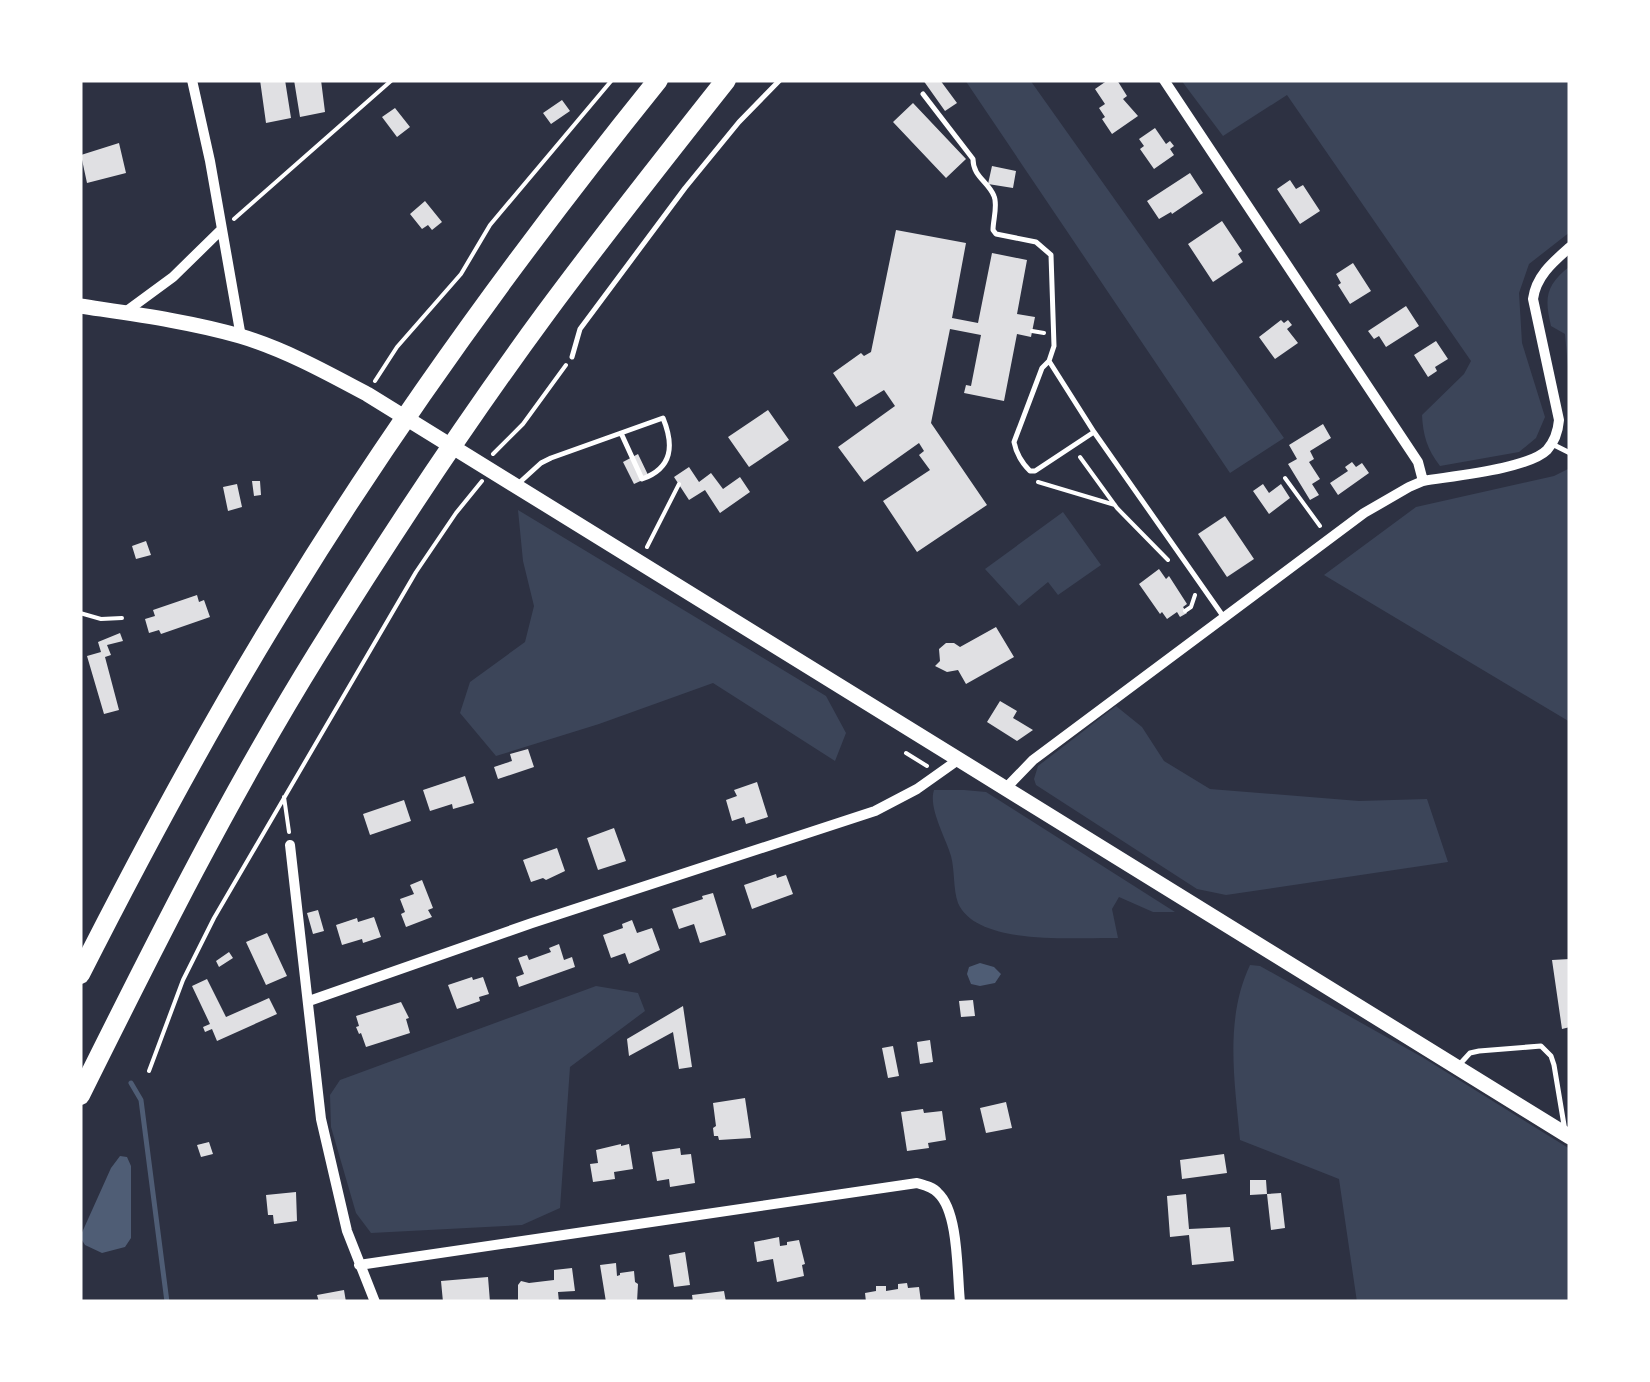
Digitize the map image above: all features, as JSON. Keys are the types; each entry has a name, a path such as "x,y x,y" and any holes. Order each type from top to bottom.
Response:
{"highway":[{"path":"80,974 216,719 365,478 496,289 658,80"},
{"path":"80,1096 162,931 259,754 412,505 621,213 726,80"}],"main road":[{"path":"80,306 241,336 282,351 366,394 1568,1136"}],"street":[{"path":"192,80 241,336"},
{"path":"1164,80 1418,462 1424,482"},
{"path":"124,313 173,277 222,229"},
{"path":"1004,789 1033,760 1364,513 1409,487 1520,464 1552,444 1558,420 1533,299 1534,287 1545,270 1570,247"},
{"path":"309,1001 532,923 874,812 917,789 958,760"},
{"path":"290,844 322,1119 338,1199 375,1302"},
{"path":"359,1265 910,1183 935,1190 946,1203 952,1220 960,1302"}],"lane":[{"path":"572,357 580,329 685,188 738,122 780,80"},
{"path":"923,94 974,159 974,171 994,195 996,234 1036,242 1051,255 1054,346 1014,442 1016,450 1026,467 1035,471 1094,432"},
{"path":"1049,362 1224,619"},
{"path":"517,486 541,463 621,433 663,418 671,438 662,468 642,480 621,433"},
{"path":"1552,444 1570,453"},
{"path":"1456,1067 1470,1053 1541,1046 1554,1065 1568,1136"}],"path":[{"path":"222,229 392,80"},
{"path":"366,394 397,346 461,274 490,225 612,80"},
{"path":"1032,331 1046,333"},
{"path":"148,1071 196,952 416,572 487,467 572,357"},
{"path":"1072,446 1115,505 1176,568"},
{"path":"1285,478 1329,538"},
{"path":"1026,479 1115,505"},
{"path":"639,562 679,484"},
{"path":"1185,611 1196,596"},
{"path":"80,613 101,619 122,618"},
{"path":"284,797 290,844"}],"shaded area":[{"path":"965,80 1030,80 1284,438 1230,473"},
{"path":"1181,80 1570,80 1570,232 1529,264 1519,293 1522,343 1545,417 1536,438 1519,452 1440,466 1426,442 1422,415 1464,374 1471,361 1287,95 1223,136"},
{"path":"1570,266 1570,389 1565,334 1551,326 1548,299 1556,279"},
{"path":"1570,468 1570,722 1324,575 1416,507 1554,476"},
{"path":"518,510 826,696 846,733 835,761 713,683 496,756 460,713 470,682 525,642 534,606 523,561"},
{"path":"1063,512 1101,565 1058,595 1048,582 1019,606 985,569"},
{"path":"1116,706 1142,727 1164,761 1210,789 1359,801 1427,799 1448,862 1226,895 1197,889 1036,785 1038,766"},
{"path":"934,790 986,792 1175,912 1153,912 1119,897 1112,909 1118,938 1030,937 985,927 969,917 958,903 951,856 933,805"},
{"path":"980,963 1001,974 995,983 971,984 969,967"},
{"path":"1250,965 1260,966 1422,1057 1570,1149 1570,1302 1357,1302 1339,1179 1240,1140 1234,1030"},
{"path":"596,986 638,993 645,1011 570,1067 560,1208 522,1225 371,1233 356,1213 331,1127 330,1095 340,1080"},
{"path":"120,1156 127,1157 131,1166 131,1238 125,1247 102,1253 85,1245 80,1237"}],"building":[{"path":"260,80 285,80 291,118 266,123"},
{"path":"294,80 321,80 325,112 300,117"},
{"path":"923,80 940,80 957,103 945,111"},
{"path":"1108,80 1117,80 1127,96 1123,99 1138,116 1112,134 1099,108 1105,104 1095,89"},
{"path":"562,100 570,111 551,124 543,113"},
{"path":"913,103 966,159 946,178 893,122"},
{"path":"395,108 410,127 397,137 382,117"},
{"path":"1155,128 1166,144 1170,141 1174,146 1170,149 1174,155 1154,169 1140,149 1144,146 1139,139"},
{"path":"119,143 126,173 87,183 81,155"},
{"path":"992,166 1016,171 1013,188 988,184"},
{"path":"1190,173 1203,193 1159,219 1147,201"},
{"path":"1290,180 1296,189 1303,185 1320,211 1300,224 1277,189"},
{"path":"425,201 442,222 432,230 428,225 422,229 410,214"},
{"path":"1222,221 1242,251 1238,254 1243,262 1213,282 1188,244"},
{"path":"896,230 966,243 952,318 978,323 992,253 1027,260 1017,314 1035,317 1031,337 1017,334 1004,401 964,393 966,385 971,386 981,335 950,329 931,423 987,505 917,552 883,501 930,470 919,455 924,451 919,443 864,482 838,447 895,406 884,390 856,407 833,373 861,353 864,356 871,352"},
{"path":"1353,263 1371,291 1350,304 1336,274"},
{"path":"1406,306 1419,326 1386,347 1379,336 1374,339 1368,331"},
{"path":"1281,320 1292,325 1287,329 1298,343 1275,359 1259,337"},
{"path":"1436,341 1448,359 1428,377 1414,355"},
{"path":"768,410 789,440 749,467 728,437"},
{"path":"1323,424 1331,438 1310,451 1314,459 1309,462 1320,479 1312,484 1319,495 1310,500 1288,464 1297,459 1289,445"},
{"path":"638,454 649,477 634,484 623,462"},
{"path":"1352,462 1356,467 1362,463 1369,473 1338,495 1330,483 1348,471 1345,467"},
{"path":"689,467 699,482 711,473 723,489 740,477 750,492 720,513 705,490 689,500 674,477"},
{"path":"252,481 260,481 261,495 254,496"},
{"path":"237,484 242,507 228,511 223,487"},
{"path":"1263,484 1269,493 1281,484 1290,498 1269,514 1253,491"},
{"path":"1225,516 1254,559 1227,577 1198,534"},
{"path":"146,541 151,555 136,559 132,546"},
{"path":"1159,569 1166,579 1169,576 1187,604 1183,607 1187,613 1180,617 1177,612 1167,619 1160,614 1139,584"},
{"path":"197,595 199,602 204,600 210,617 161,634 159,630 149,633 145,619 155,616 153,610"},
{"path":"996,627 1014,657 966,684 958,670 947,672 935,666 940,661 939,649 946,643 960,647"},
{"path":"120,633 123,641 107,645 111,655 105,657 119,710 104,714 87,656 101,652 98,642"},
{"path":"1000,701 1017,711 1013,718 1033,730 1017,741 987,722"},
{"path":"528,749 534,767 498,779 494,767 512,761 510,754"},
{"path":"465,776 474,803 430,811 423,790"},
{"path":"757,782 768,817 746,824 744,817 732,821 726,800 737,796 734,790"},
{"path":"404,800 411,821 370,835 363,814"},
{"path":"614,828 626,861 598,870 587,838"},
{"path":"557,848 565,871 531,882 523,860"},
{"path":"776,874 777,878 786,875 793,894 752,909 744,885"},
{"path":"422,880 433,908 428,910 432,917 406,927 400,899 414,894 410,885"},
{"path":"713,893 726,935 700,943 694,924 679,929 672,909"},
{"path":"318,910 324,931 313,934 307,913"},
{"path":"374,917 381,937 342,945 336,925"},
{"path":"632,920 637,933 652,928 660,950 629,964 625,953 611,958 603,935"},
{"path":"267,933 287,976 266,985 246,942"},
{"path":"559,944 564,960 572,957 575,967 519,987 516,977 524,974 518,958 527,955 529,960 551,952 549,948"},
{"path":"229,952 233,958 219,967 216,961"},
{"path":"1570,959 1570,1027 1562,1029 1552,960"},
{"path":"483,977 489,994 457,1009 448,985"},
{"path":"207,979 226,1017 269,998 277,1014 217,1041 212,1029 205,1032 203,1027 210,1024 192,986"},
{"path":"973,1000 975,1016 961,1017 959,1001"},
{"path":"401,1002 409,1018 406,1019 410,1033 366,1047 356,1027 356,1016"},
{"path":"683,1006 692,1067 679,1069 673,1032 629,1056 627,1039"},
{"path":"930,1040 933,1062 920,1064 917,1042"},
{"path":"893,1046 899,1076 888,1078 882,1048"},
{"path":"745,1098 751,1138 719,1140 714,1136 713,1103"},
{"path":"1006,1102 1012,1128 986,1133 980,1108"},
{"path":"923,1109 924,1113 942,1111 946,1140 928,1143 929,1148 907,1151 901,1112"},
{"path":"209,1142 213,1154 201,1157 197,1145"},
{"path":"629,1144 633,1169 614,1172 615,1179 593,1182 590,1164 598,1163 596,1150"},
{"path":"680,1148 681,1155 691,1154 695,1183 670,1187 669,1179 657,1181 652,1152"},
{"path":"1224,1154 1227,1173 1182,1179 1180,1160"},
{"path":"1250,1180 1266,1180 1267,1194 1250,1195"},
{"path":"296,1192 297,1221 274,1224 273,1215 268,1215 266,1195"},
{"path":"1281,1193 1285,1228 1271,1230 1267,1194"},
{"path":"1186,1194 1189,1229 1230,1227 1234,1261 1192,1265 1189,1235 1170,1237 1167,1196"},
{"path":"779,1237 780,1246 799,1240 804,1276 777,1282 773,1259 757,1262 754,1242"},
{"path":"685,1252 690,1285 674,1287 669,1255"},
{"path":"616,1263 617,1276 634,1271 637,1302 606,1302 600,1265"},
{"path":"572,1268 575,1291 558,1292 559,1302 518,1301 521,1281 554,1280 554,1270"},
{"path":"488,1277 490,1302 443,1302 441,1281"},
{"path":"907,1283 908,1288 919,1287 921,1302 866,1302 865,1293 876,1291 876,1286 886,1286 886,1291"},
{"path":"344,1290 346,1302 319,1302 317,1295"},
{"path":"724,1291 726,1302 693,1302 692,1295"}],"waterway":[{"path":"131,1083 141,1100 167,1302"}]}
